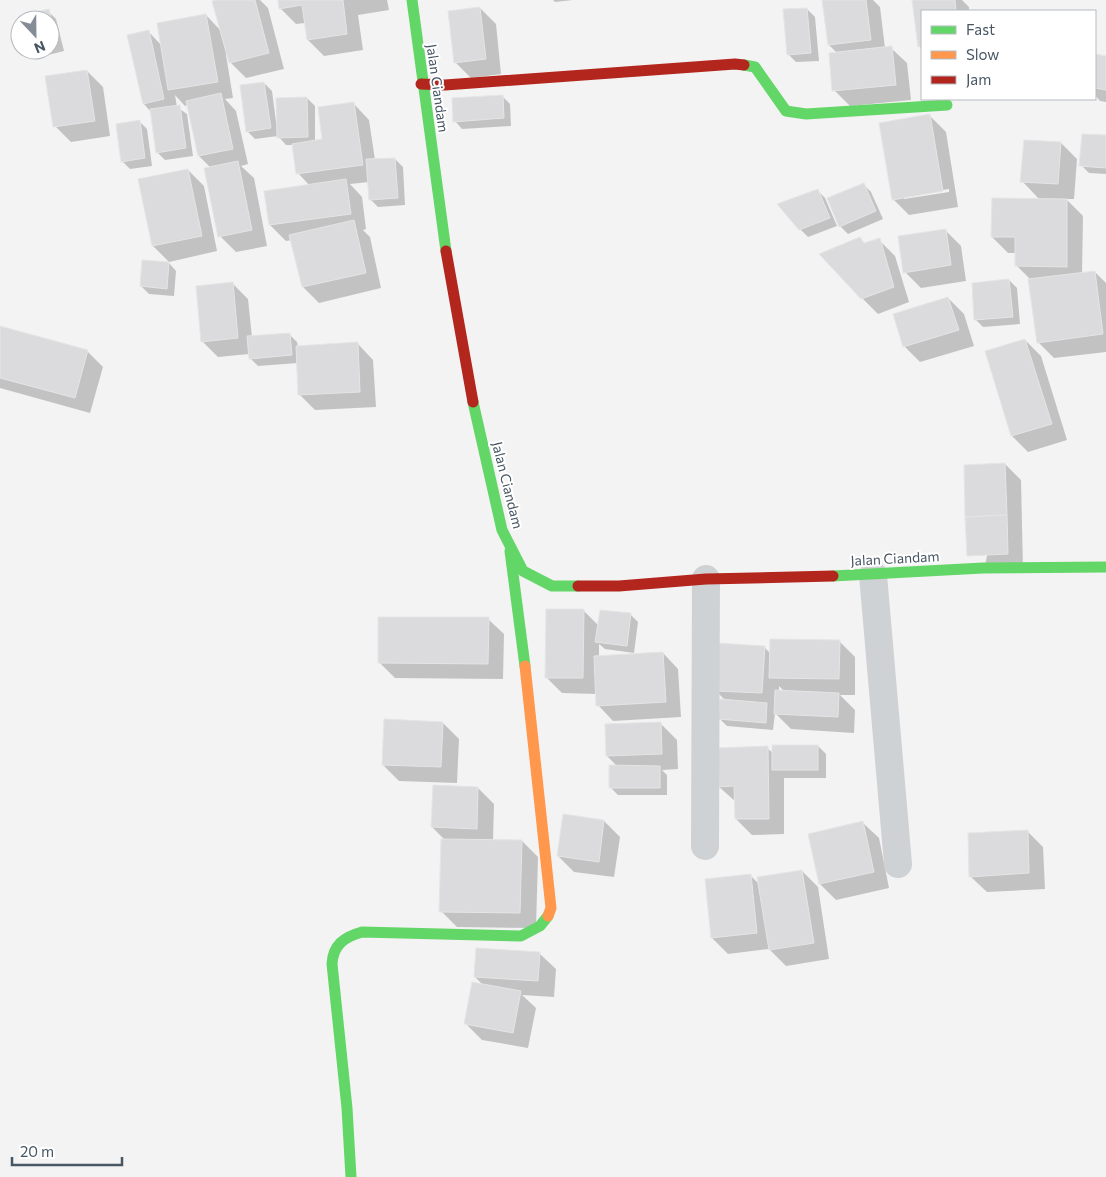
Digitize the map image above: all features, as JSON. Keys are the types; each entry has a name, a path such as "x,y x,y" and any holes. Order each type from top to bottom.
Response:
{"street":[{"name":"Jalan Ciandam","path":"412,0 421,84 457,319 491,487 510,547 523,571 552,586 619,586 706,579 874,574 984,568 1106,568"},
{"path":"421,84 455,84 734,64 755,67 768,81 774,97 786,111 806,114 947,105"},
{"path":"351,1177 347,1108 332,964 332,953 337,944 348,936 362,932 521,936 536,931 547,920 550,908 526,674 510,547"},
{"path":"874,574 898,864"},
{"path":"705,846 706,579"}],"building":[{"path":"255,0 269,53 229,63 212,1"},
{"path":"278,0 343,0 347,34 307,40 302,5 279,9"},
{"path":"822,0 866,0 871,40 828,45"},
{"path":"912,0 955,0 956,10 921,10 921,46 918,47"},
{"path":"480,7 486,59 454,63 448,11"},
{"path":"807,8 811,53 787,55 783,9"},
{"path":"206,14 218,82 168,90 157,23"},
{"path":"149,30 164,99 143,104 127,35"},
{"path":"892,46 896,85 832,91 829,53"},
{"path":"1096,54 1106,56 1106,90 1096,88"},
{"path":"87,70 95,121 53,127 45,76"},
{"path":"264,82 271,128 246,132 240,85"},
{"path":"221,93 233,149 198,156 186,101"},
{"path":"503,95 504,118 453,122 452,98"},
{"path":"307,97 308,137 277,138 276,98"},
{"path":"354,102 363,165 296,174 292,144 322,139 318,107"},
{"path":"180,105 186,148 156,153 150,109"},
{"path":"930,114 943,191 892,200 879,123"},
{"path":"140,120 145,158 121,162 116,124"},
{"path":"1082,134 1106,135 1106,168 1079,166"},
{"path":"1024,140 1061,142 1058,184 1020,182"},
{"path":"395,158 398,198 369,200 366,159"},
{"path":"238,161 252,230 218,237 204,168"},
{"path":"188,169 202,236 152,246 138,179"},
{"path":"346,179 351,214 269,225 264,191"},
{"path":"864,183 876,211 839,227 827,198"},
{"path":"818,189 830,218 799,230 777,204"},
{"path":"992,198 1067,199 1067,267 1015,266 1015,237 991,237"},
{"path":"354,220 366,273 302,287 289,235"},
{"path":"946,229 951,265 903,273 898,236"},
{"path":"860,237 864,243 880,238 894,287 861,299 819,254"},
{"path":"142,260 169,262 167,289 140,286"},
{"path":"1095,271 1103,334 1037,343 1028,279"},
{"path":"1009,279 1013,317 974,320 972,283"},
{"path":"233,282 238,338 201,342 196,286"},
{"path":"948,297 959,330 903,347 893,314"},
{"path":"0,326 88,350 75,398 0,378"},
{"path":"290,333 292,355 249,359 247,336"},
{"path":"1025,339 1052,424 1011,436 985,351"},
{"path":"358,342 360,392 298,395 296,346"},
{"path":"1005,463 1007,515 965,517 964,465"},
{"path":"1007,515 1008,554 967,556 965,517"},
{"path":"546,609 584,609 583,678 545,678"},
{"path":"600,610 631,613 627,646 595,642"},
{"path":"378,617 489,617 488,664 378,663"},
{"path":"770,639 840,640 839,679 769,678"},
{"path":"717,643 765,646 762,693 714,691"},
{"path":"663,652 666,702 596,706 594,656"},
{"path":"775,690 839,693 838,717 774,714"},
{"path":"720,699 767,703 766,723 718,719"},
{"path":"384,719 443,722 441,767 382,765"},
{"path":"661,722 662,754 606,756 605,724"},
{"path":"772,745 818,745 818,770 772,770"},
{"path":"768,746 769,819 735,819 734,786 717,787 716,748"},
{"path":"609,765 660,766 660,788 609,788"},
{"path":"433,785 478,787 477,829 431,827"},
{"path":"563,814 604,820 599,862 557,856"},
{"path":"863,821 874,872 819,884 808,834"},
{"path":"1028,830 1029,873 969,877 968,833"},
{"path":"441,839 522,840 520,913 439,912"},
{"path":"802,870 814,943 769,950 757,877"},
{"path":"751,874 757,933 711,938 705,879"},
{"path":"476,948 540,952 538,981 474,977"},
{"path":"472,982 521,991 513,1033 464,1024"}],"traffic: fast":[{"path":"412,0 446,251"},
{"path":"744,65 755,67 786,111 806,114 947,105"},
{"path":"473,402 502,530 523,571 552,586 578,586"},
{"path":"510,551 525,666"},
{"path":"833,576 983,568 1106,567"},
{"path":"351,1177 347,1108 332,964 337,947 345,939 362,932 521,936 540,926 548,916"}],"traffic: slow":[{"path":"525,666 551,908 548,916"}],"traffic: jam":[{"path":"421,84 445,85 735,64 744,65"},
{"path":"446,251 473,402"},
{"path":"578,586 619,586 706,579 833,576"}]}
